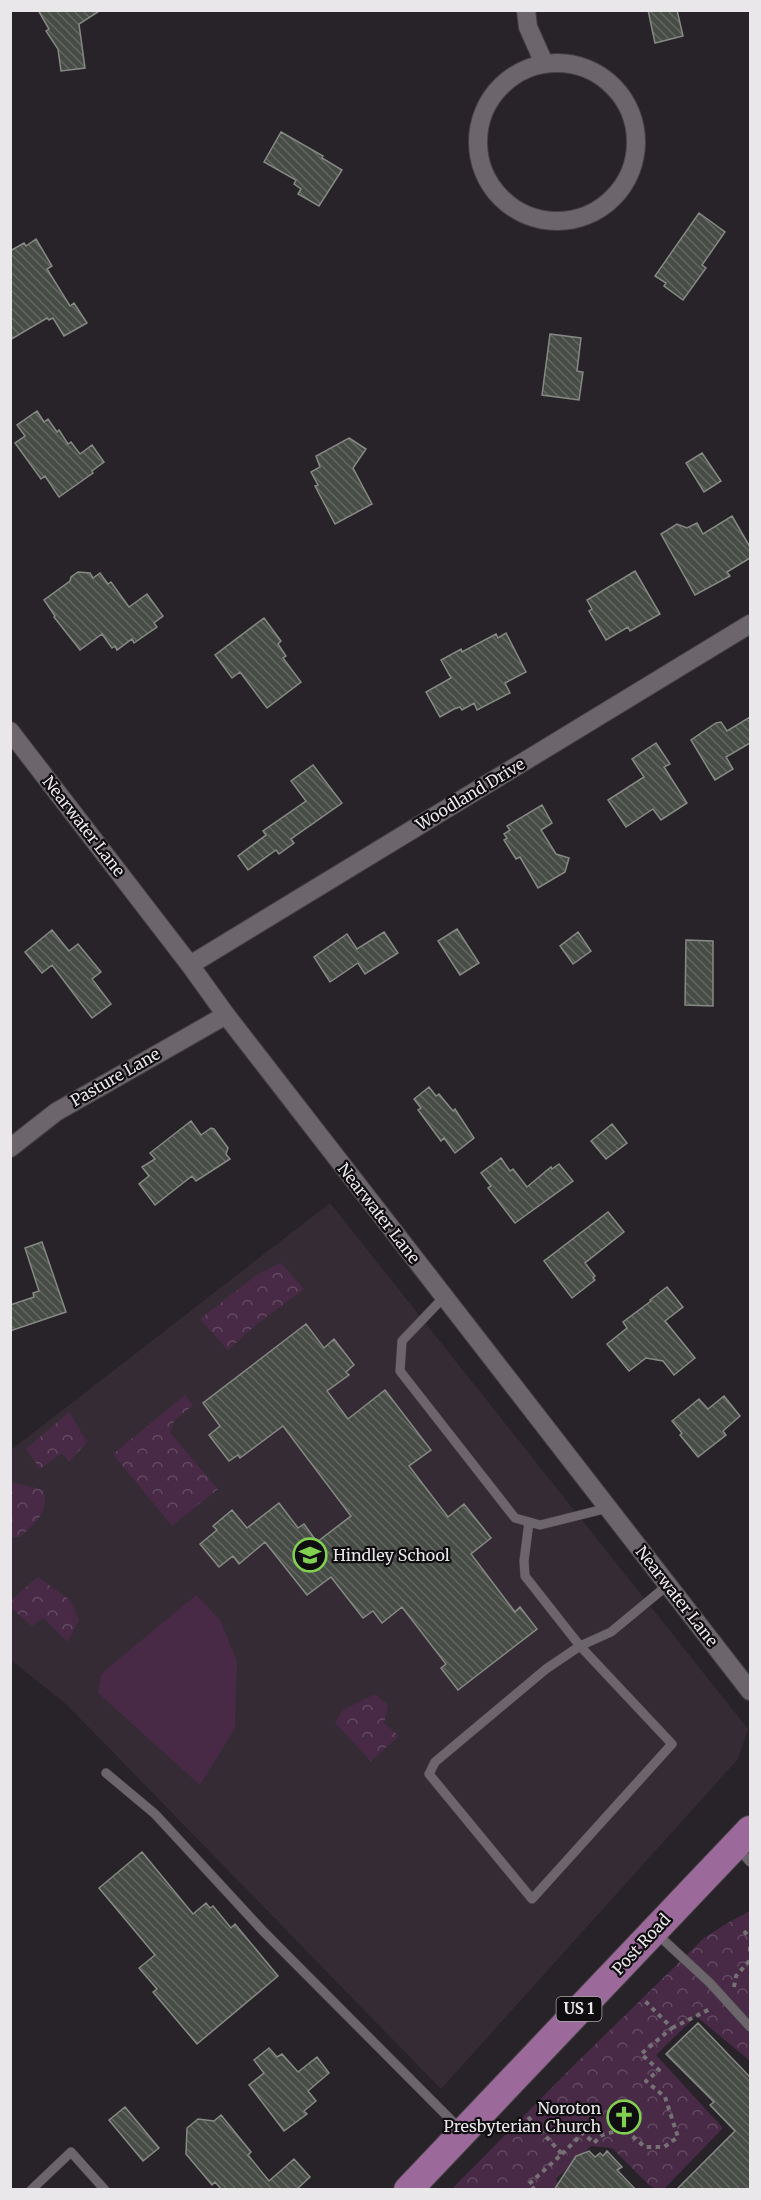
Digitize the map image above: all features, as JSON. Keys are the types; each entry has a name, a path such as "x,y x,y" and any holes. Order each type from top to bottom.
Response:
{"main road":[{"name":"Post Road","path":"408,2190 654,1930 745,1846"}],"street":[{"path":"526,10 528,27 544,63"},
{"path":"544,63 571,63 596,72 617,89 631,111 637,138 634,164 622,189 603,207 578,218 552,221 518,211 503,201 487,180 478,154 479,128 487,105 501,85 521,71 544,63"},
{"name":"Woodland Drive","path":"190,965 750,624"},
{"name":"Nearwater Lane","path":"10,731 444,1297 750,1691"},
{"name":"Pasture Lane","path":"10,1148 56,1112 226,1014"}],"lane":[{"path":"444,1297 402,1341 400,1371 515,1518 540,1525 608,1508"},
{"path":"529,1522 524,1561 525,1576 580,1646 672,1744 532,1899 429,1774 435,1762 546,1669 580,1646 611,1632 669,1584"},
{"path":"106,1773 155,1814 263,1931 463,2132"},
{"path":"654,1930 750,2026"},
{"path":"31,2190 71,2152 105,2190"}],"path":[{"path":"744,1931 750,1938"},
{"path":"750,1947 750,1954"},
{"path":"535,2190 530,2184 583,2133 594,2143 602,2135 624,2128 645,2147 664,2147 678,2137 664,2097 646,2081 659,2070 642,2054 672,2028 687,2019 709,2012 733,1990 736,1976 750,1960"},
{"path":"645,2001 672,2028"},
{"path":"528,2117 562,2154"}],"shaded area":[{"name":"Hindley School","path":"330,1203 748,1729 738,1759 441,2089 66,1704 11,1660 11,1450"}],"green space":[{"path":"281,1263 304,1289 258,1323 228,1350 200,1319 258,1274"},
{"path":"185,1395 193,1405 174,1421 170,1433 218,1489 172,1526 113,1454"},
{"path":"69,1412 87,1442 69,1462 62,1453 40,1469 26,1449"},
{"path":"11,1482 44,1490 44,1505 40,1517 20,1537 11,1537"},
{"path":"38,1577 70,1600 79,1620 68,1642 43,1618 32,1626 11,1608 11,1600"},
{"path":"196,1595 220,1620 237,1661 235,1728 200,1785 98,1693 101,1674"},
{"path":"375,1694 388,1705 384,1723 399,1736 371,1761 335,1723 343,1710"},
{"path":"750,1911 750,2061 696,2016 656,2055 723,2128 664,2189 656,2189 649,2185 612,2148 591,2146 556,2179 560,2189 451,2190 704,1938"}],"building":[{"path":"38,10 101,10 79,24 85,68 61,71 58,49 46,31 49,29"},
{"path":"648,10 677,10 683,36 655,43"},
{"path":"281,132 323,156 322,158 342,170 319,206 298,194 301,189 294,184 296,180 264,162"},
{"path":"699,213 725,232 702,265 706,268 683,300 664,286 666,283 655,276"},
{"path":"36,239 52,266 47,269 70,306 74,303 87,323 64,336 53,318 49,320 47,318 10,340 10,251 24,243 26,246"},
{"path":"550,334 581,338 577,371 583,372 579,400 542,395"},
{"path":"37,411 44,422 48,419 57,432 59,430 68,444 71,442 80,454 92,445 104,462 92,471 93,473 59,497 45,476 41,479 15,443 25,436 17,425"},
{"path":"349,438 366,449 353,468 372,504 335,524 315,486 318,485 311,472 320,467 316,456"},
{"path":"702,453 721,481 704,492 686,463"},
{"path":"732,516 750,547 750,558 727,572 730,576 695,595 661,534 677,524 687,528 697,523 703,534"},
{"path":"635,571 660,614 630,631 628,627 606,640 589,611 592,609 587,600"},
{"path":"78,572 90,573 93,578 100,573 108,584 111,582 129,607 147,594 163,616 154,623 157,627 134,643 132,639 117,650 115,646 112,648 102,634 80,650 54,617 44,600 70,581 71,577"},
{"path":"264,618 281,641 278,644 286,656 283,658 301,682 267,708 240,672 232,678 215,655"},
{"path":"506,633 526,672 505,683 510,693 477,710 474,703 462,710 460,707 454,709 440,717 426,692 451,678 441,660 496,634 498,638"},
{"path":"750,717 750,743 726,757 733,769 715,780 691,740 716,723 721,722 727,731"},
{"path":"656,743 670,764 664,767 687,803 661,820 653,809 626,827 608,800 644,777 632,759"},
{"path":"313,765 342,803 291,839 294,843 279,854 276,850 248,870 238,856 266,835 263,831 306,801 291,781"},
{"path":"542,805 552,823 541,830 556,854 569,858 565,872 538,888 520,857 516,859 504,840 507,838 504,834 510,830 507,826"},
{"path":"457,929 479,963 460,975 438,941"},
{"path":"52,930 69,951 78,944 101,972 92,979 111,1004 92,1018 52,965 42,973 25,952"},
{"path":"384,932 398,953 365,974 358,963 330,982 314,957 347,934 357,949"},
{"path":"578,932 591,951 573,964 560,946"},
{"path":"686,940 713,941 713,1006 685,1005"},
{"path":"429,1087 436,1096 439,1094 453,1111 455,1109 474,1138 455,1153 444,1138 441,1141 418,1110 421,1108 414,1099"},
{"path":"191,1121 201,1135 211,1128 214,1129 228,1148 226,1154 230,1159 196,1181 192,1176 155,1205 139,1184 149,1176 142,1167 155,1159 150,1153"},
{"path":"612,1124 627,1143 606,1159 591,1141"},
{"path":"501,1158 510,1171 513,1169 527,1187 551,1167 552,1169 559,1164 573,1181 515,1223 488,1188 491,1186 481,1173"},
{"path":"608,1212 624,1232 585,1263 595,1276 593,1278 595,1280 572,1298 544,1261"},
{"path":"42,1242 66,1312 10,1331 10,1305 34,1297 33,1293 39,1291 25,1248"},
{"path":"667,1287 683,1307 665,1321 695,1358 674,1375 663,1361 646,1358 629,1371 607,1344 627,1328 623,1322"},
{"path":"306,1324 324,1348 334,1339 354,1365 346,1372 349,1375 327,1391 348,1419 385,1390 431,1450 409,1466 448,1517 464,1504 491,1538 471,1554 515,1612 520,1607 537,1629 458,1690 441,1668 446,1664 402,1607 382,1623 373,1611 363,1618 331,1577 307,1595 265,1542 239,1564 233,1556 219,1567 200,1544 217,1530 213,1526 232,1510 247,1528 279,1503 298,1528 304,1524 317,1542 351,1516 283,1426 240,1458 238,1455 229,1461 209,1435 220,1426 203,1403"},
{"path":"724,1396 740,1416 723,1431 726,1435 698,1457 672,1421 699,1399 708,1409"},
{"path":"142,1852 193,1914 206,1903 210,1908 213,1906 231,1928 235,1924 278,1976 197,2044 153,1992 157,1989 139,1968 155,1955 99,1888"},
{"path":"698,2023 750,2077 750,2190 676,2190 735,2131 710,2105 714,2102 666,2054"},
{"path":"269,2048 277,2057 282,2054 298,2072 317,2057 329,2073 308,2091 316,2101 304,2111 307,2114 284,2131 249,2085 264,2073 254,2060"},
{"path":"125,2107 159,2148 143,2161 109,2120"},
{"path":"221,2115 251,2152 248,2155 269,2181 294,2159 310,2177 296,2190 222,2190 215,2182 212,2185 186,2154 187,2128 198,2119 214,2121"},
{"path":"589,2151 595,2157 600,2153 603,2156 607,2151 622,2167 617,2170 636,2190 554,2190 576,2156"}],"place":[{"name":"Hindley School","path":"310,1555"},
{"name":"Noroton Presbyterian Church","path":"624,2117"}]}
